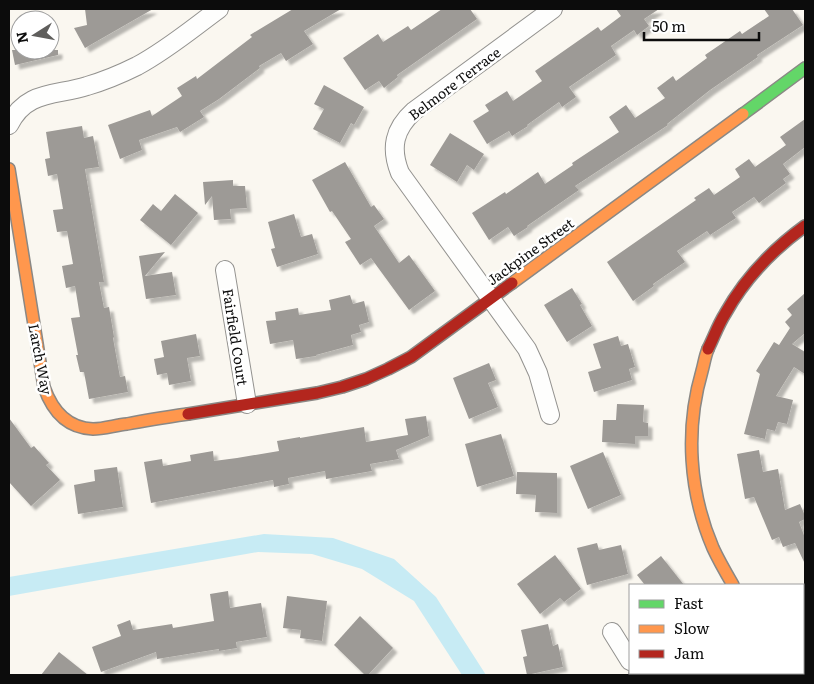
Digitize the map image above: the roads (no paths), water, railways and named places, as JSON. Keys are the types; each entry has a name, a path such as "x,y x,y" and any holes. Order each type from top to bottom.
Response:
{"street":[{"path":"9,125 20,108 35,98 86,87 138,66 219,9"},
{"name":"Belmore Terrace","path":"550,414 538,373 527,349 400,173 395,162 394,151 395,139 405,119 553,9"},
{"name":"Jackpine Street","path":"247,404 339,388 392,368 411,357 805,68"},
{"name":"Larch Way","path":"9,169 44,387 48,399 61,417 71,424 82,428 94,429 247,404"},
{"path":"732,584 709,540 696,496 690,450 693,404 700,370 712,338 728,307 748,279 771,253 805,226"},
{"name":"Fairfield Court","path":"225,270 247,404"},
{"path":"612,632 629,659"}],"water":[{"path":"264,534 333,538 394,559 436,597 486,675 462,675 414,601 362,569 312,554 258,552 9,596 9,577"}]}
